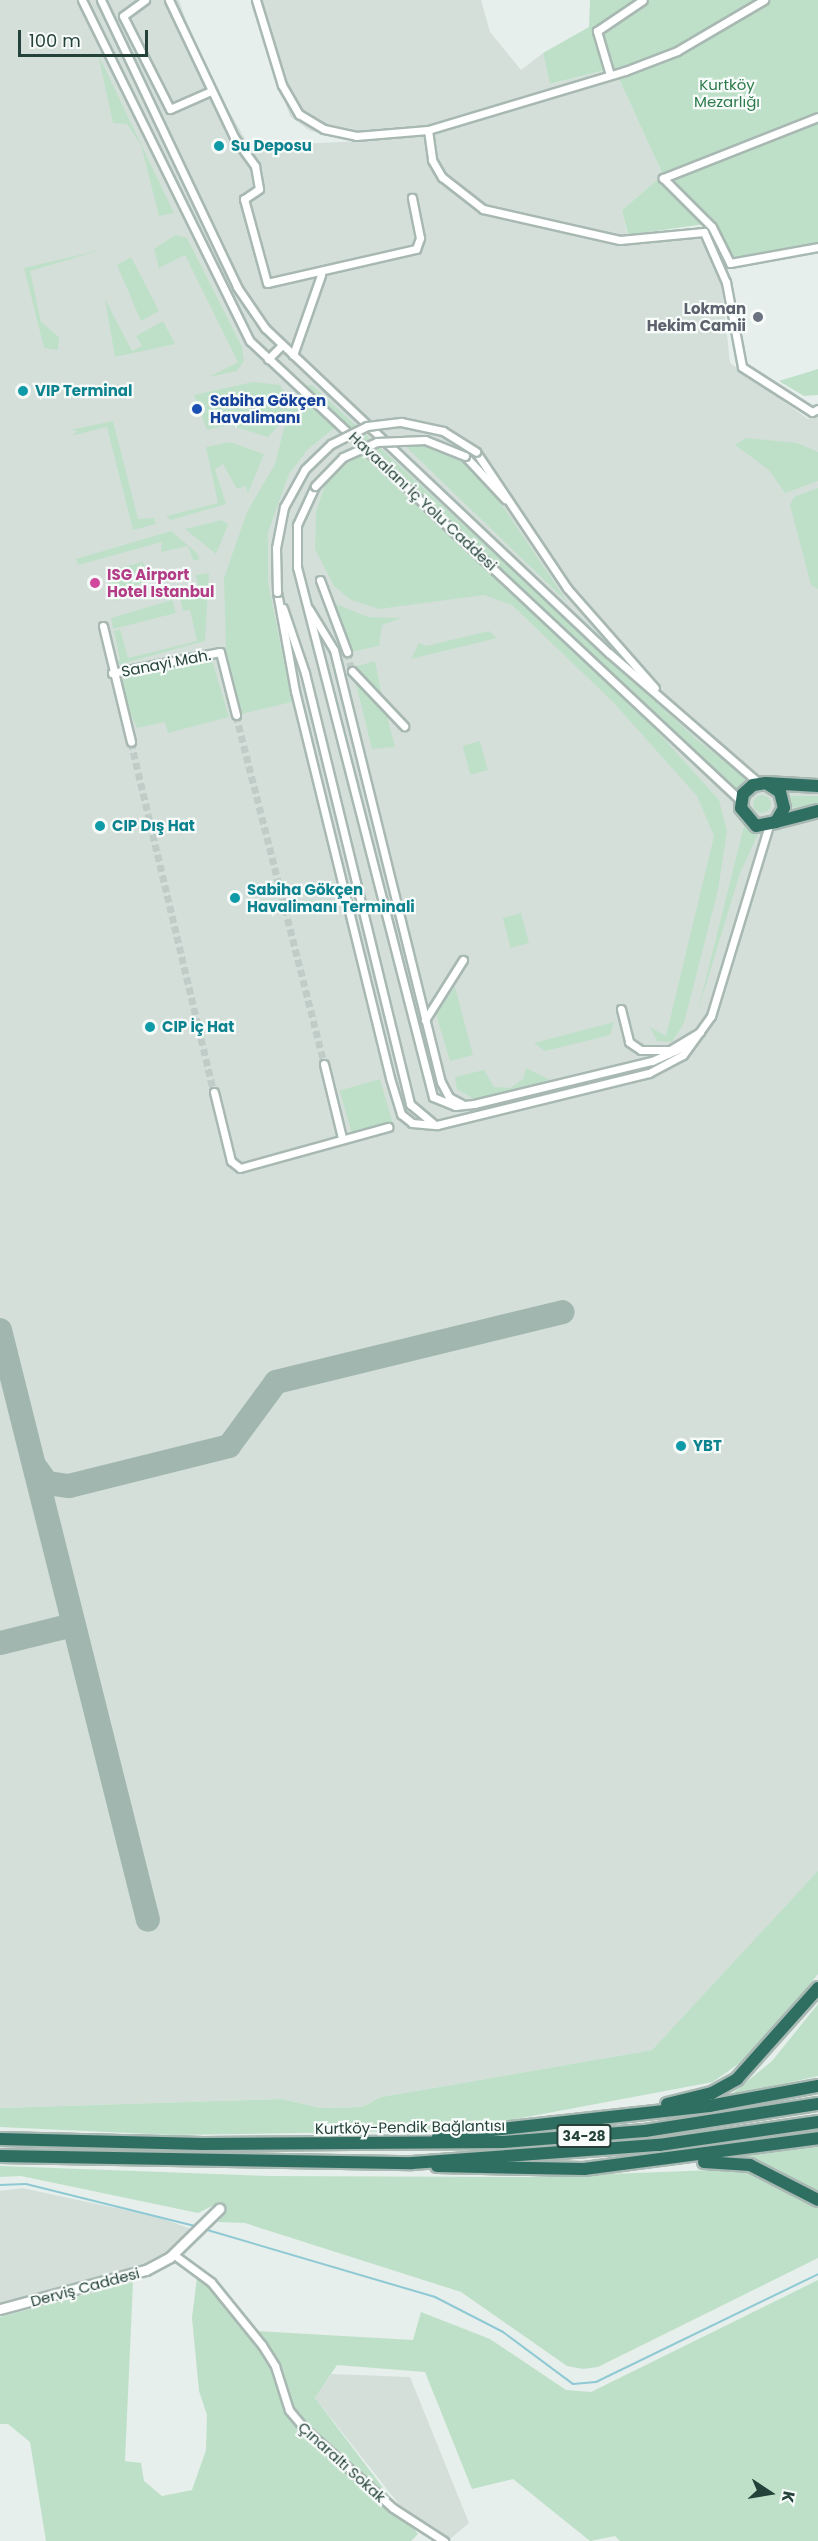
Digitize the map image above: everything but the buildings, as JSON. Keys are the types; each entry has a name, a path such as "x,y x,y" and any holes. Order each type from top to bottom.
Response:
{"highway":[{"path":"763,783 783,799 772,824"},
{"path":"818,786 763,783 741,801 747,821 772,824 818,811"},
{"path":"625,2115 712,2093 736,2079 818,1988"},
{"path":"347,2143 625,2115 818,2086"},
{"name":"Kurtköy-Pendik Bağlantısı","path":"0,2139 347,2143 580,2137 818,2104"},
{"name":"34-28","path":"0,2156 412,2163 602,2151 818,2122"},
{"path":"412,2163 584,2169 667,2162 818,2138"},
{"path":"667,2162 750,2165 818,2200"}],"street":[{"name":"Havaalanı İç Yolu Caddesi","path":"82,0 231,314 268,359 741,801"},
{"name":"Havaalanı İç Yolu Caddesi","path":"101,0 237,287 282,345 675,709 763,783"},
{"path":"145,0 123,16 170,109 211,91"},
{"path":"170,0 211,91 255,166 259,189 244,200 267,284 321,275 416,249 420,238 412,198"},
{"path":"256,0 282,85 299,114 324,129 356,136 428,130 610,75 676,51 764,0"},
{"path":"610,75 597,31 644,0"},
{"path":"818,117 663,178 712,227 730,263 818,247"},
{"path":"428,130 432,160 442,177 483,209 620,240 704,232 726,282 742,367 812,412 818,409"},
{"path":"293,355 321,275"},
{"path":"268,359 282,345"},
{"path":"675,709 584,609 476,452 443,431 400,422 367,426 331,444 305,469 284,507 276,548 277,592 295,691 401,1114 412,1123 437,1125 659,1070 684,1055 708,1024 772,824"},
{"path":"521,520 465,456 425,440 377,442 343,457 315,486 295,538 306,604 430,1092 443,1104 467,1106 664,1057 692,1043 708,1024"},
{"path":"320,580 347,652"},
{"path":"277,592 305,673 403,1076 415,1113 437,1125"},
{"path":"306,604 334,650 376,810 444,1091 467,1106"},
{"name":"Sanayi Mah.","path":"103,626 112,673 131,742"},
{"name":"Sanayi Mah.","path":"112,673 220,652 236,715"},
{"path":"352,671 404,726"},
{"path":"425,1020 463,960"},
{"path":"621,1010 629,1042 647,1052 690,1041 708,1024"},
{"path":"324,1064 342,1138"},
{"path":"389,1071 403,1076"},
{"path":"214,1092 231,1161 240,1168 388,1127"},
{"name":"Derviş Caddesi","path":"0,2309 118,2280 173,2254 219,2209"},
{"name":"Çınaraltı Sokak","path":"173,2254 211,2282 262,2345 294,2417 393,2508 444,2541"}],"shaded area":[{"path":"0,0 179,0 199,58 249,146 363,141 310,131 290,116 251,0 481,0 490,32 521,70 543,53 551,84 614,68 663,175 622,210 629,242 697,233 721,278 730,363 808,419 818,417 818,1872 652,2050 381,2097 362,2107 321,2108 282,2099 0,2108"},
{"path":"22,2188 158,2217 191,2229 173,2250 150,2264 0,2303 0,2191"},
{"path":"331,2374 410,2377 469,2523 450,2539 405,2512 315,2398"}],"green space":[{"name":"Kurtköy Mezarlığı","path":"590,0 818,0 818,250 733,260 712,223 628,235 622,210 663,175 614,68 550,84 543,53 589,27"},
{"path":"98,54 174,213 159,216 141,145 127,124 113,123"},
{"path":"175,235 187,238 242,347 244,361 237,371 209,377 238,362 185,255 159,268 154,249"},
{"path":"101,250 30,271 41,322 59,337 58,350 44,348 24,268"},
{"path":"131,257 159,311 141,321 117,265"},
{"path":"105,299 132,351 142,346 136,336 163,321 175,344 115,357"},
{"path":"818,369 818,395 804,396 779,381"},
{"path":"253,382 280,385 290,402 303,400 337,426 308,449 289,474 268,532 268,583 292,702 241,714 226,651 224,578 247,512 275,464 287,416 268,437 229,425 207,430 194,395"},
{"path":"312,385 697,740 746,778 737,790 307,386"},
{"path":"113,421 138,519 154,518 156,524 133,530 107,427 71,436 78,431 70,430"},
{"path":"746,438 797,443 818,452 818,481 785,493 769,470 735,445"},
{"path":"399,440 418,441 464,459 485,480 568,603"},
{"path":"230,442 264,454 248,493 245,486 237,489 223,464 215,469 226,504 171,520 166,516 218,503 206,447"},
{"path":"364,449 638,710 719,800 727,831 718,890 684,1023 672,1042 657,1041 650,1027 666,1036 714,836 697,796 613,702 512,605 484,595 379,609 351,600 334,586 315,549 316,512 326,482"},
{"path":"818,488 818,589 811,585 790,505 794,497"},
{"path":"222,520 228,525 216,554 185,529"},
{"path":"171,531 198,554 199,560 193,560 188,546 161,552 162,542 78,565 76,559"},
{"path":"143,562 148,582 136,585 139,594 113,601 106,571"},
{"path":"209,573 205,641 114,666 112,662 120,660 114,631 120,629 128,658 197,641 190,610 183,611 180,596 199,590 196,575"},
{"path":"172,600 176,613 113,629 111,618"},
{"path":"336,604 368,617 401,618 382,625 379,646 350,652"},
{"path":"489,631 497,638 411,659 419,643 426,646"},
{"path":"211,657 229,717 168,733 165,722 137,728 117,681"},
{"path":"375,661 382,696 354,667"},
{"path":"356,684 385,709 395,747 372,749"},
{"path":"480,741 488,770 470,775 463,746"},
{"path":"762,795 768,798 771,804 768,810 762,813 756,810 753,804 756,798"},
{"path":"790,796 818,796 818,805 791,808"},
{"path":"744,826 759,832 740,873 697,1014"},
{"path":"521,913 529,943 511,948 503,918"},
{"path":"455,987 473,1055 450,1061 436,1014"},
{"path":"614,1022 610,1035 545,1051 534,1043"},
{"path":"526,1068 550,1080 474,1099 457,1089 455,1077 484,1070 494,1087 510,1088 523,1079"},
{"path":"380,1079 392,1122 352,1134 340,1091"},
{"path":"818,1871 818,1974 755,2052 713,2082 489,2124 418,2131 172,2135 0,2127 0,2108 282,2099 321,2108 362,2107 381,2097 652,2050"},
{"path":"818,2004 818,2076 728,2097 772,2061"},
{"path":"818,2144 818,2194 775,2168 734,2157"},
{"path":"0,2166 269,2176 528,2177 742,2169 769,2177 818,2207 818,2258 598,2367 583,2369 567,2366 461,2292 245,2223 218,2222 225,2212 218,2203 198,2213 21,2176 0,2177"},
{"path":"211,2275 256,2331 413,2340 421,2312 490,2339 566,2390 591,2392 818,2280 818,2541 620,2541 615,2536 590,2541 513,2479 472,2489 425,2372 337,2365 315,2398 418,2534 411,2541 46,2541 30,2442 8,2424 0,2424 0,2317 133,2282 125,2461 141,2463 144,2481 162,2496 192,2490 206,2450 207,2415 199,2391 192,2318 197,2277"}],"waterway":[{"path":"0,2185 26,2184 195,2226"},
{"path":"204,2229 435,2297 503,2332 573,2384 596,2382 818,2274"}],"taxiway":[{"path":"34,1465 47,1483 69,1486 229,1446 276,1382 563,1312"},
{"path":"0,1330 148,1920"},
{"path":"0,1643 73,1625"}],"tunnel":[{"path":"347,652 352,671"},
{"path":"236,715 324,1064"},
{"path":"131,742 214,1092"}],"place":[{"name":"Su Deposu","path":"219,146"},
{"name":"Lokman Hekim Camii","path":"758,317"},
{"name":"VIP Terminal","path":"23,391"},
{"name":"Sabiha Gökçen Havalimanı","path":"197,409"},
{"name":"ISG Airport Hotel Istanbul","path":"95,583"},
{"name":"CIP Dış Hat","path":"100,826"},
{"name":"Sabiha Gökçen Havalimanı Terminali","path":"235,898"},
{"name":"CIP İç Hat","path":"150,1027"},
{"name":"YBT","path":"681,1446"}]}
